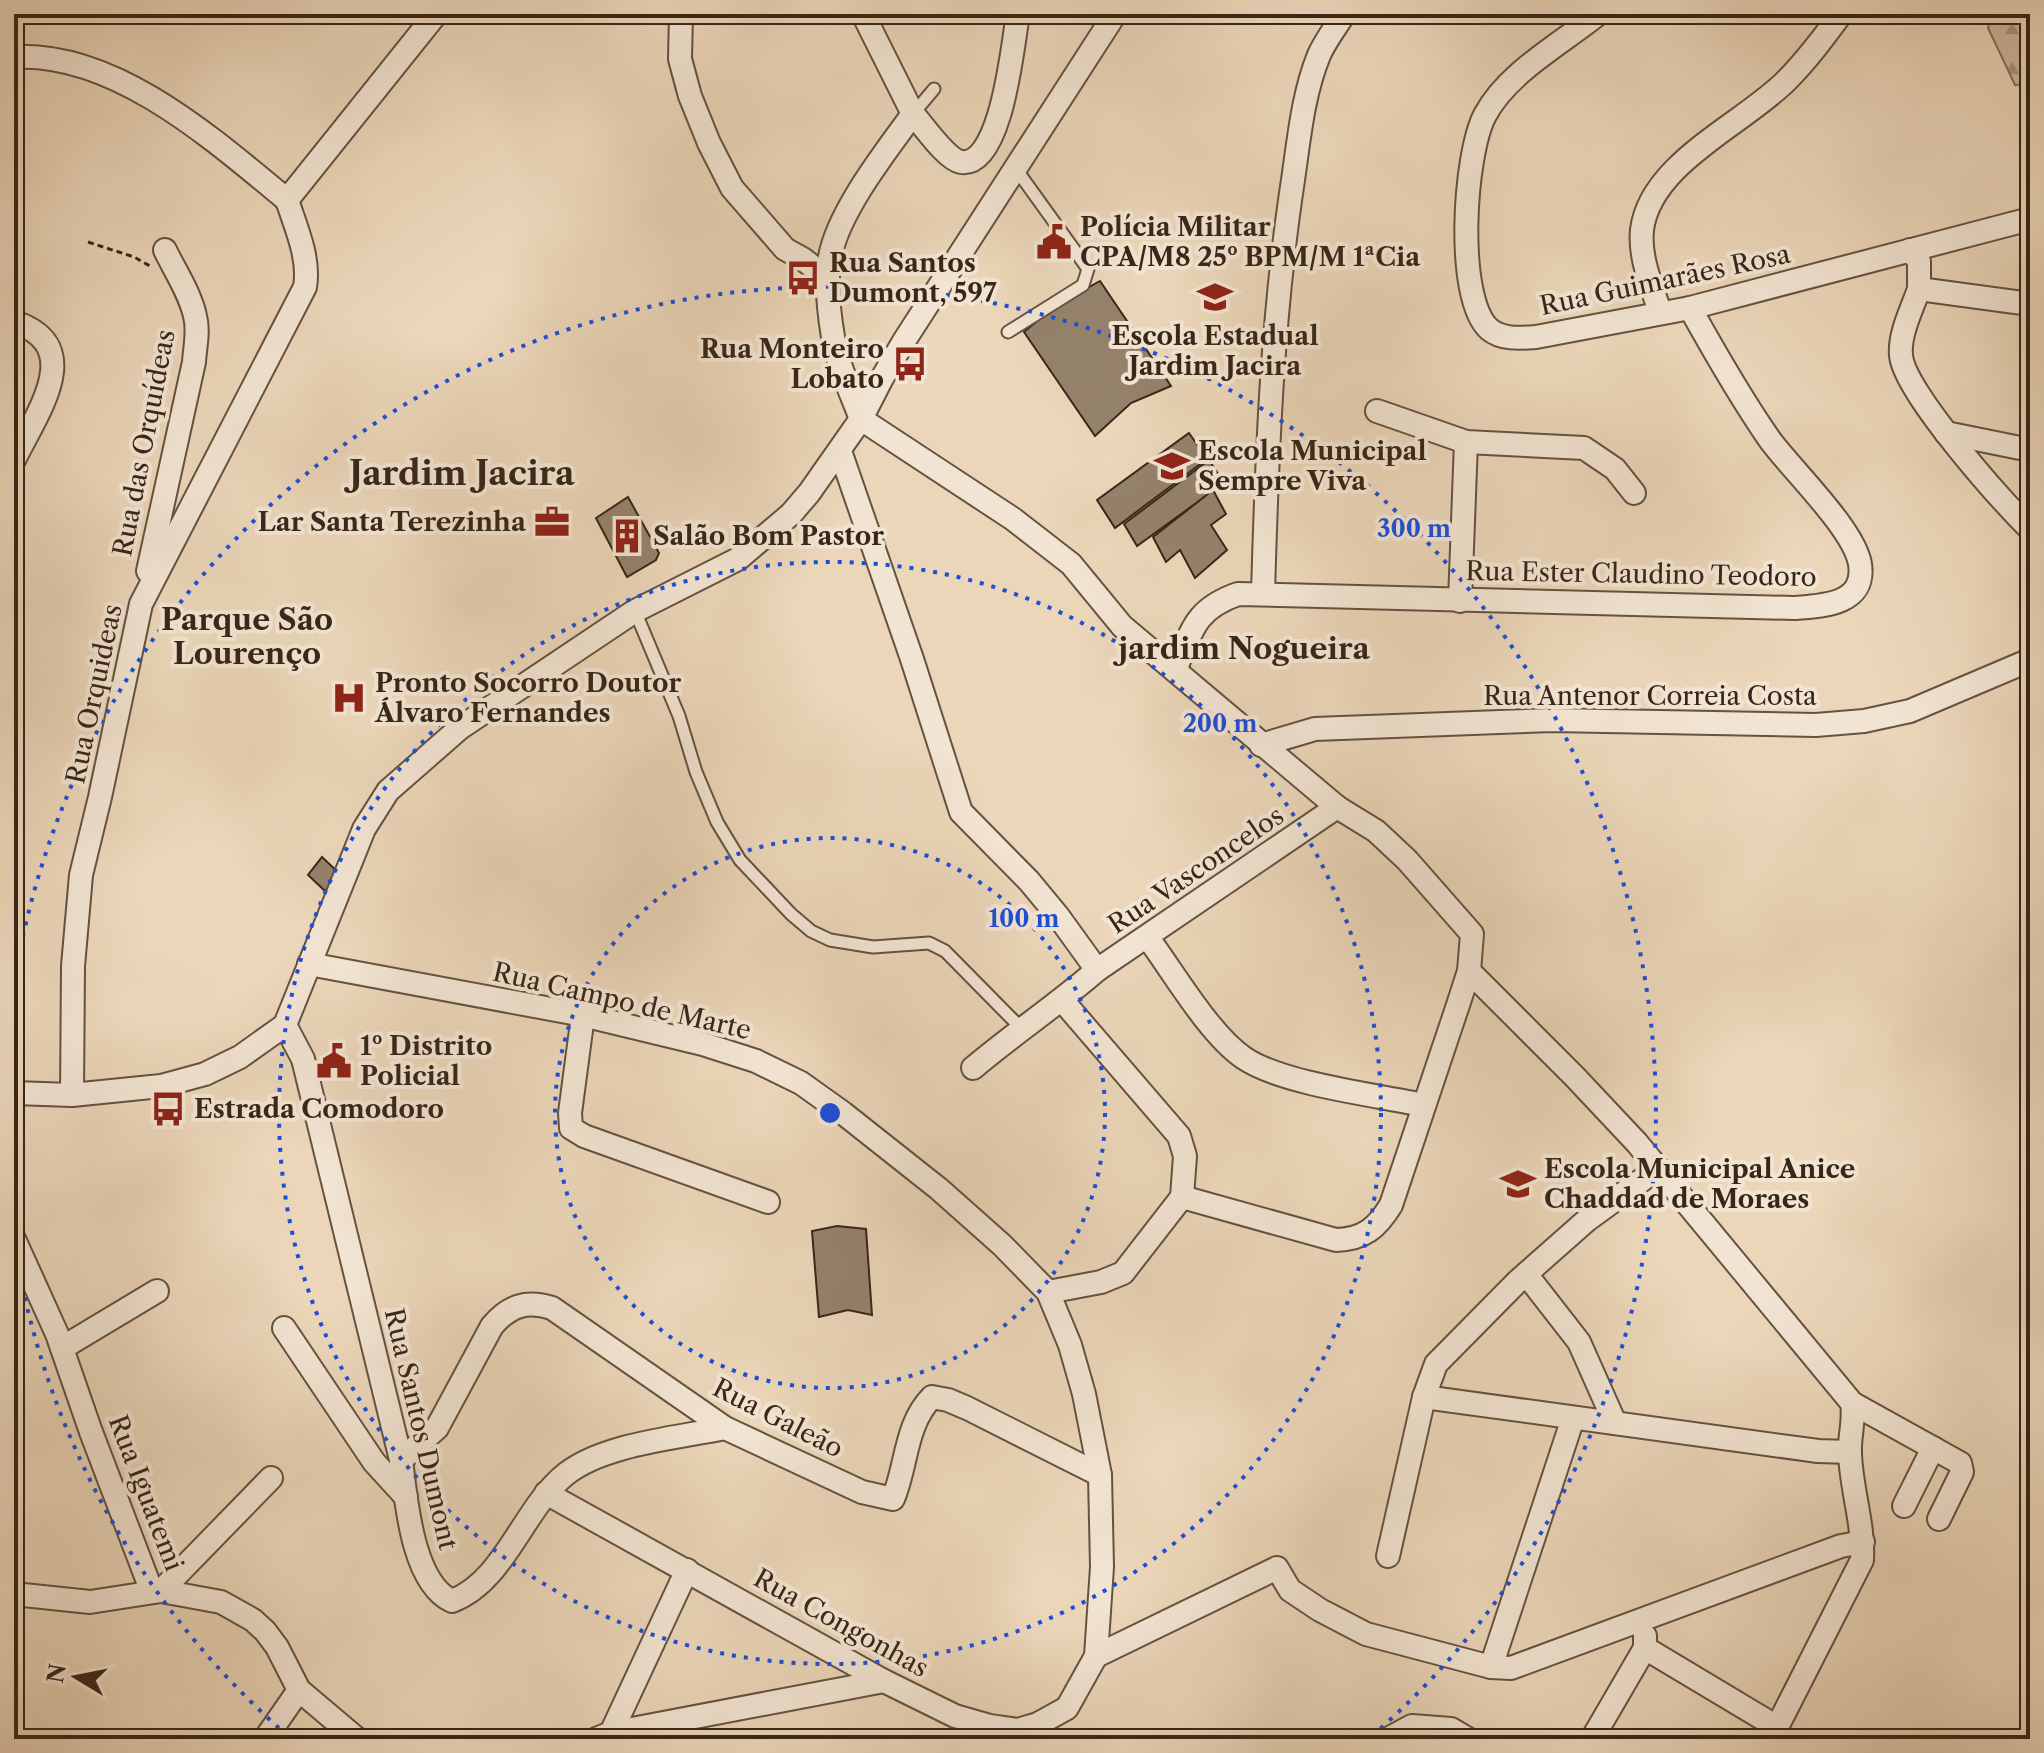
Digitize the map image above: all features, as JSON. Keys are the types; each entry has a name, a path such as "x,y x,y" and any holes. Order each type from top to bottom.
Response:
{"street":[{"path":"14,57 79,64 143,93 213,139 287,200 436,14"},
{"path":"681,14 680,59 690,96 732,188 785,249 828,279"},
{"path":"863,14 913,114 959,162 977,157 987,148 997,129 1018,14"},
{"path":"14,1093 72,1095 142,1089 205,1074 240,1057 285,1025 364,829 388,791 460,728 635,611 738,559 791,514 861,419 904,341 1115,14"},
{"path":"1263,593 1268,437 1288,212 1305,106 1319,54 1344,14"},
{"name":"Rua Guimarães Rosa","path":"1598,14 1522,72 1500,93 1484,116 1476,137 1467,188 1469,281 1481,318 1491,331 1518,339 1536,337 1690,308 2030,219"},
{"path":"1660,312 1644,258 1642,231 1647,208 1660,184 1786,82 1841,14"},
{"path":"913,114 862,186 835,239 830,256 828,279 833,339 861,419 1013,519 1071,564 1122,626 1176,668 1261,745 1337,807 1387,840 1472,934 1469,971 1391,1205 1379,1225 1365,1235 1336,1240 1182,1197"},
{"name":"Rua Orquideas","path":"72,1095 73,966 81,875 141,604 305,287 305,259 287,200"},
{"name":"Rua das Orquídeas","path":"141,604 194,362 196,317 165,250"},
{"path":"1910,250 1919,261 1919,289 1904,333 1900,352 1902,365 1946,433 2030,529"},
{"path":"1919,289 2030,304"},
{"name":"Rua Ester Claudino Teodoro","path":"1176,668 1196,619 1208,608 1238,594 1794,608 1839,602 1852,593 1858,581 1860,565 1855,550 1843,530 1773,444 1738,393 1690,308"},
{"path":"14,322 41,336 51,350 54,363 47,392 14,460"},
{"path":"1377,411 1466,442 1584,448 1615,469 1634,493"},
{"path":"1946,433 2030,450"},
{"path":"1460,601 1466,442"},
{"path":"840,451 961,812 1029,881 1097,970"},
{"name":"Rua Antenor Correia Costa","path":"1261,745 1315,729 1362,727 1552,720 1803,725 1864,721 1910,711 1966,690 2030,660"},
{"name":"Rua Vasconcelos","path":"973,1068 1097,970 1337,807"},
{"path":"1148,938 1214,1029 1242,1057 1281,1074 1423,1105"},
{"name":"Rua Campo de Marte","path":"309,964 583,1015 703,1044 756,1061 801,1083 939,1189 1002,1245 1048,1292 1070,1345 1084,1394 1100,1475 1102,1567 1096,1656"},
{"path":"1469,971 1575,1077 1657,1169 1852,1403 1960,1463 1962,1472 1939,1519"},
{"path":"1048,1292 1101,1282 1123,1273 1182,1197 1185,1156 1179,1136 1062,1000"},
{"path":"583,1015 571,1128 584,1136 768,1202"},
{"name":"Rua Santos Dumont","path":"285,1025 303,1059 401,1460 417,1547 427,1577 442,1596 452,1601 469,1593 484,1580 546,1493 564,1475 601,1454 725,1428"},
{"path":"1388,1556 1424,1397 1436,1364 1526,1274 1587,1220 1657,1169"},
{"name":"Rua Iguatemi","path":"14,1239 62,1348 91,1432 157,1591 221,1602 253,1620 277,1647 299,1690"},
{"path":"1526,1274 1579,1342 1615,1423"},
{"path":"62,1348 157,1291"},
{"name":"Rua Galeão","path":"401,1460 437,1428 492,1326 504,1312 528,1304 552,1308 725,1428 862,1492 893,1499 917,1418 932,1397 939,1397 1100,1475"},
{"path":"284,1328 374,1462 406,1497"},
{"path":"1424,1397 1818,1451 1850,1452"},
{"path":"1645,1648 1774,1733 1862,1560 1863,1542 1850,1452 1855,1417 1852,1403"},
{"path":"1491,1667 1573,1418"},
{"path":"1904,1506 1933,1448"},
{"path":"14,1594 90,1602 157,1591 271,1478"},
{"name":"Rua Congonhas","path":"546,1493 884,1681 955,1716 1009,1734 1038,1724 1067,1708 1096,1656"},
{"path":"1096,1656 1277,1568 1290,1590 1366,1634 1491,1667 1511,1668 1841,1546 1863,1542"},
{"path":"604,1736 687,1570"},
{"path":"1592,1739 1645,1648 1645,1619"},
{"path":"604,1736 884,1681"},
{"path":"265,1739 299,1690 357,1739"},
{"path":"1388,1739 1412,1726 1451,1729 1468,1739"}],"lane":[{"path":"913,114 934,89"},
{"path":"1008,332 1083,285 1088,269 1015,169"},
{"path":"635,611 679,716 696,772 717,822 740,860 791,914 811,931 830,940 873,947 929,943 945,951 1021,1028"}],"path":[{"path":"88,242 134,257 181,283"}],"green space":[{"path":"1991,14 2030,14 2030,84 2015,85 1988,28"}],"building":[{"path":"1100,281 1171,386 1131,403 1095,436 1024,332 1055,306"},
{"path":"1189,433 1207,459 1115,528 1097,500"},
{"path":"1209,460 1224,483 1137,546 1124,524"},
{"path":"1213,490 1226,514 1211,525 1227,550 1195,578 1180,550 1166,562 1153,537"},
{"name":"Salão Bom Pastor","path":"628,497 659,553 656,560 627,577 596,518"},
{"path":"322,857 340,874 325,891 308,875"},
{"path":"837,1226 866,1229 872,1315 848,1310 819,1317 812,1231"}],"place":[{"name":"Polícia Militar CPA/M8 25º BPM/M 1ªCia","path":"1054,242"},
{"name":"Rua Santos Dumont, 597","path":"803,278"},
{"name":"Escola Estadual Jardim Jacira","path":"1215,297"},
{"name":"Rua Monteiro Lobato","path":"910,364"},
{"name":"Escola Municipal Sempre Viva","path":"1172,466"},
{"name":"Lar Santa Terezinha","path":"552,522"},
{"name":"Salão Bom Pastor","path":"627,536"},
{"name":"Pronto Socorro Doutor Álvaro Fernandes","path":"349,698"},
{"name":"1º Distrito Policial","path":"334,1061"},
{"name":"Estrada Comodoro","path":"168,1109"},
{"name":"Escola Municipal Anice Chaddad de Moraes","path":"1518,1184"}],"district":[{"name":"Jardim Jacira","path":"462,473"},
{"name":"Parque São Lourenço","path":"247,637"},
{"name":"jardim Nogueira","path":"1244,649"}]}
